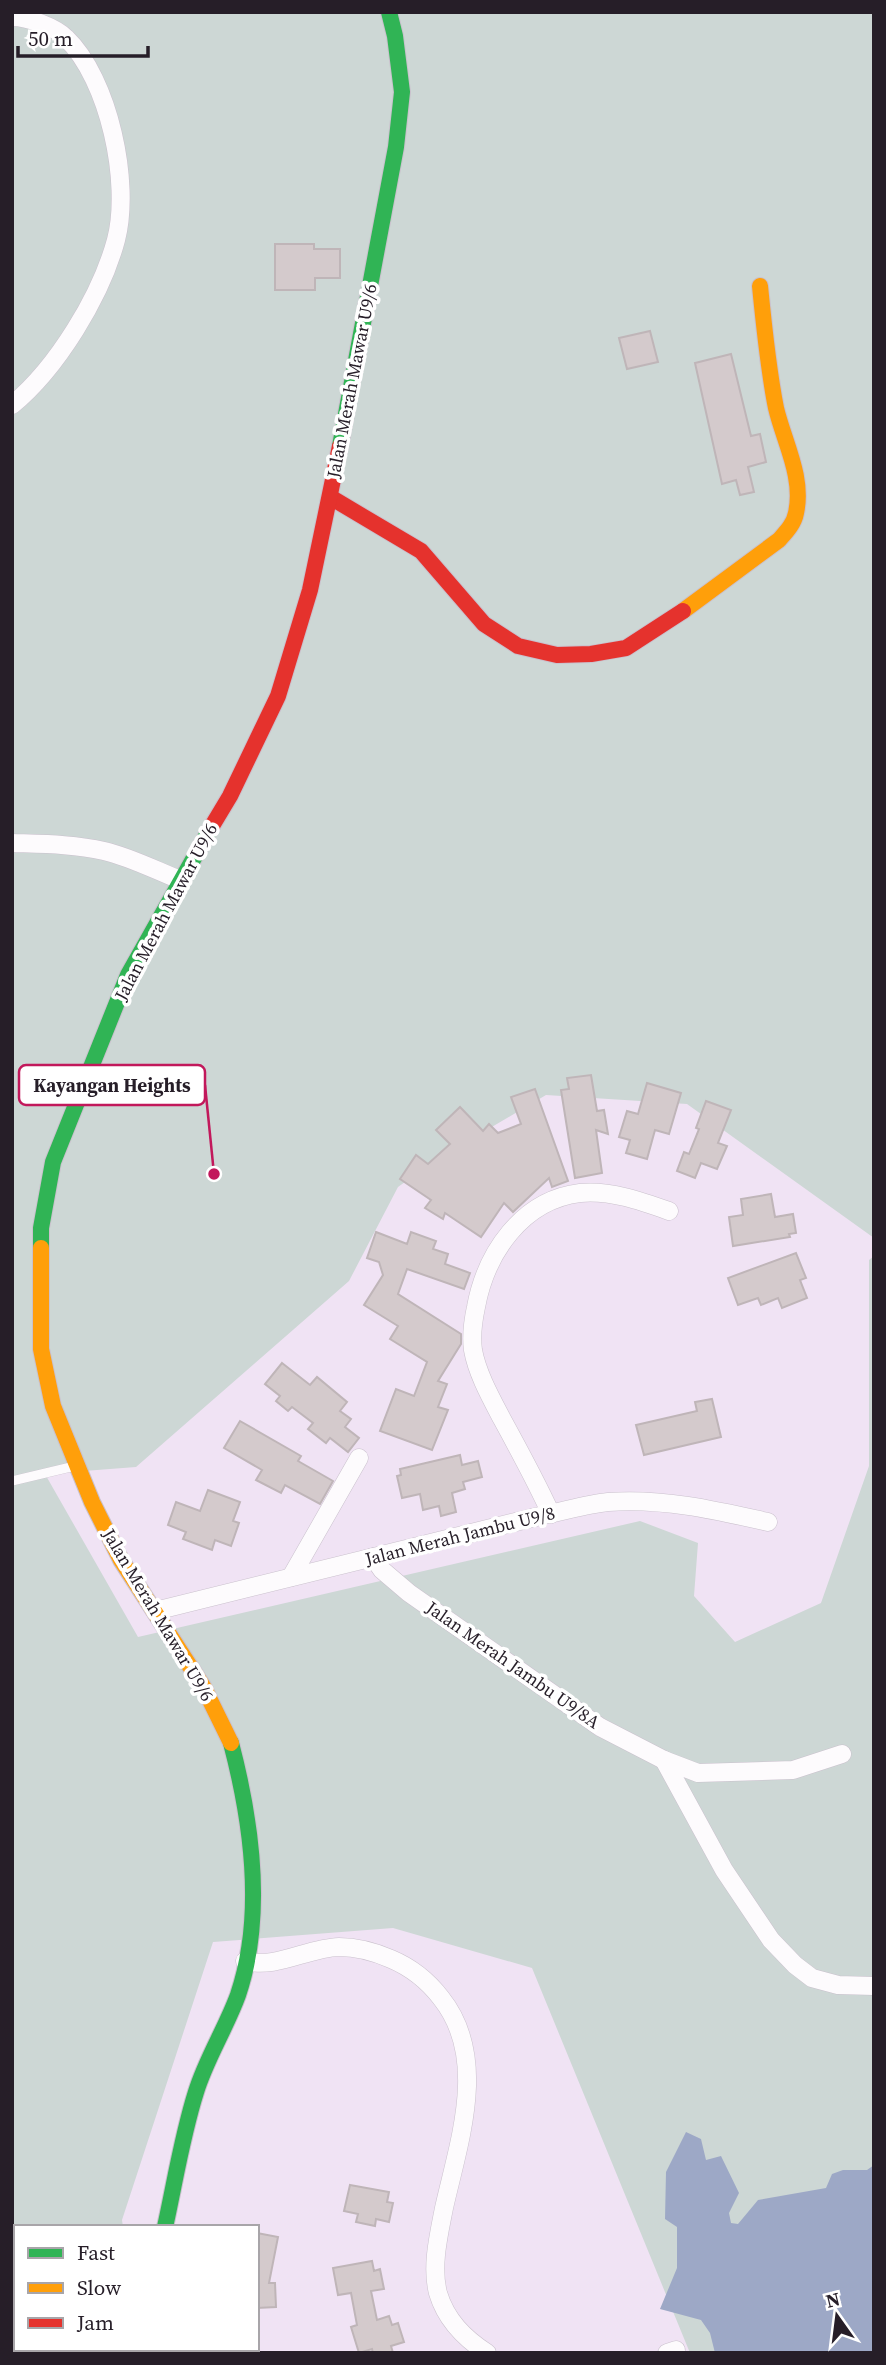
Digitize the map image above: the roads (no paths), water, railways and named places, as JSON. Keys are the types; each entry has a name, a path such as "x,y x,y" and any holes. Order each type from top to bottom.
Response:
{"street":[{"name":"Jalan Merah Mawar U9/6","path":"165,2225 196,2091 238,1994 251,1935 252,1855 239,1774 229,1737 204,1688 121,1560 92,1502 52,1405 41,1349 41,1228 53,1162 128,975 230,796 278,696 310,590 396,147 402,92 395,36 388,12"},
{"path":"12,17 52,20 85,63 100,95 116,146 120,173 120,213 108,267 92,300 45,374 12,405"},
{"path":"330,497 421,551 484,624 518,646 557,655 590,654 626,648 671,621 779,540 791,525 796,513 797,488 788,442 772,389 760,286"},
{"path":"12,844 79,846 105,851 180,880"},
{"path":"551,1514 491,1399 473,1350 472,1324 478,1291 491,1258 523,1217 556,1198 582,1193 620,1196 669,1211"},
{"path":"291,1577 359,1458"},
{"name":"Jalan Merah Jambu U9/8","path":"155,1611 551,1514 606,1503 646,1501 686,1504 768,1522"},
{"name":"Jalan Merah Jambu U9/8A","path":"373,1557 382,1570 408,1593 589,1719 664,1759 698,1773 735,1773 793,1770 842,1754"},
{"path":"664,1759 724,1870 771,1940 812,1978 838,1985 874,1986"},
{"path":"245,1961 257,1964 338,1947 356,1948 391,1959 410,1969 431,1986 448,2007 459,2029 467,2057 467,2083 464,2116 439,2234 436,2259 437,2291 447,2314 467,2340 487,2353"}],"lane":[{"path":"12,1481 77,1466"}],"water":[{"path":"686,2132 701,2139 706,2160 721,2156 739,2193 729,2213 731,2223 738,2224 758,2200 826,2188 832,2174 843,2170 867,2170 874,2165 874,2353 715,2353 710,2333 701,2320 660,2309 677,2268 677,2227 665,2219 666,2172"}],"place":[{"name":"Kayangan Heights","path":"214,1174"}]}
